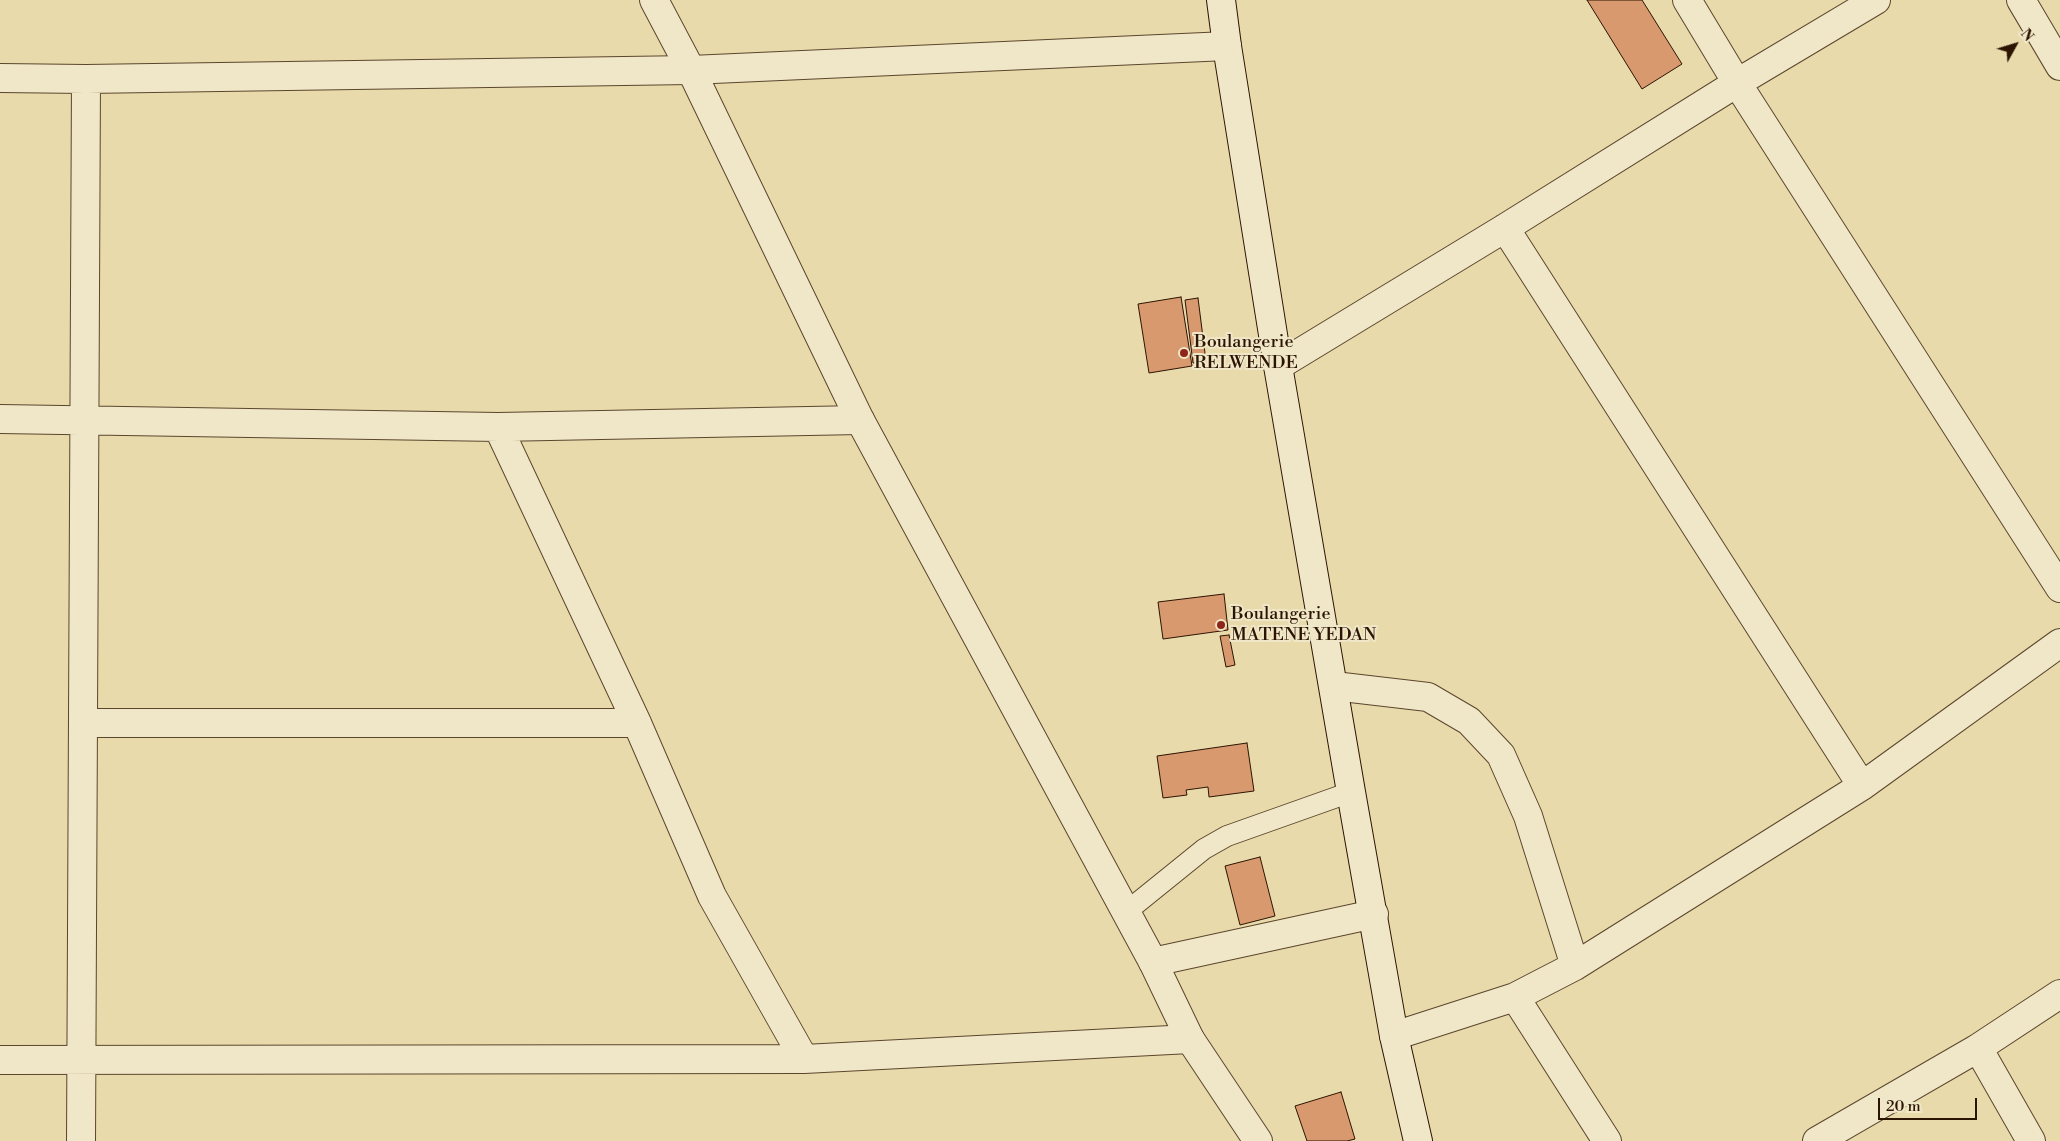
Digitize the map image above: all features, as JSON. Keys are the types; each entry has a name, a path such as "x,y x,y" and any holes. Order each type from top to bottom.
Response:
{"street":[{"path":"654,0 691,70 860,420 1153,962 1190,1039 1258,1141"},
{"path":"1221,0 1278,366 1351,792 1394,1036 1418,1141"},
{"path":"1687,0 1737,83 2060,588"},
{"path":"1278,366 1505,228 1737,83 1876,0"},
{"path":"2021,0 2060,66"},
{"path":"0,78 86,79 691,70 1227,46"},
{"path":"82,1141 86,79"},
{"path":"1505,228 1862,786"},
{"path":"0,419 498,427 860,420"},
{"path":"498,427 637,722 712,896 804,1059"},
{"path":"1394,1036 1515,997 1575,966 1862,786 2060,643"},
{"path":"1334,686 1428,697 1469,721 1501,755 1528,816 1575,966"},
{"path":"83,723 637,722"},
{"path":"1153,962 1374,914"},
{"path":"1817,1141 1978,1048 2060,994"},
{"path":"1515,997 1607,1141"},
{"path":"0,1060 804,1059 1190,1039"},
{"path":"1978,1048 2031,1141"}],"lane":[{"path":"1126,912 1204,849 1227,836 1351,792"}],"building":[{"path":"1587,0 1642,0 1682,64 1642,89"},
{"path":"1181,297 1192,366 1149,373 1138,304"},
{"path":"1198,298 1206,361 1193,363 1185,300"},
{"path":"1224,594 1228,630 1163,639 1158,602"},
{"path":"1229,635 1235,665 1226,667 1220,636"},
{"path":"1247,743 1254,791 1209,797 1208,787 1186,790 1187,795 1163,798 1157,756"},
{"path":"1260,857 1275,916 1240,925 1225,866"},
{"path":"1341,1092 1355,1139 1347,1141 1307,1141 1295,1106"}],"place":[{"name":"Boulangerie RELWENDE","path":"1184,353"},
{"name":"Boulangerie MATENE YEDAN","path":"1221,625"}]}
